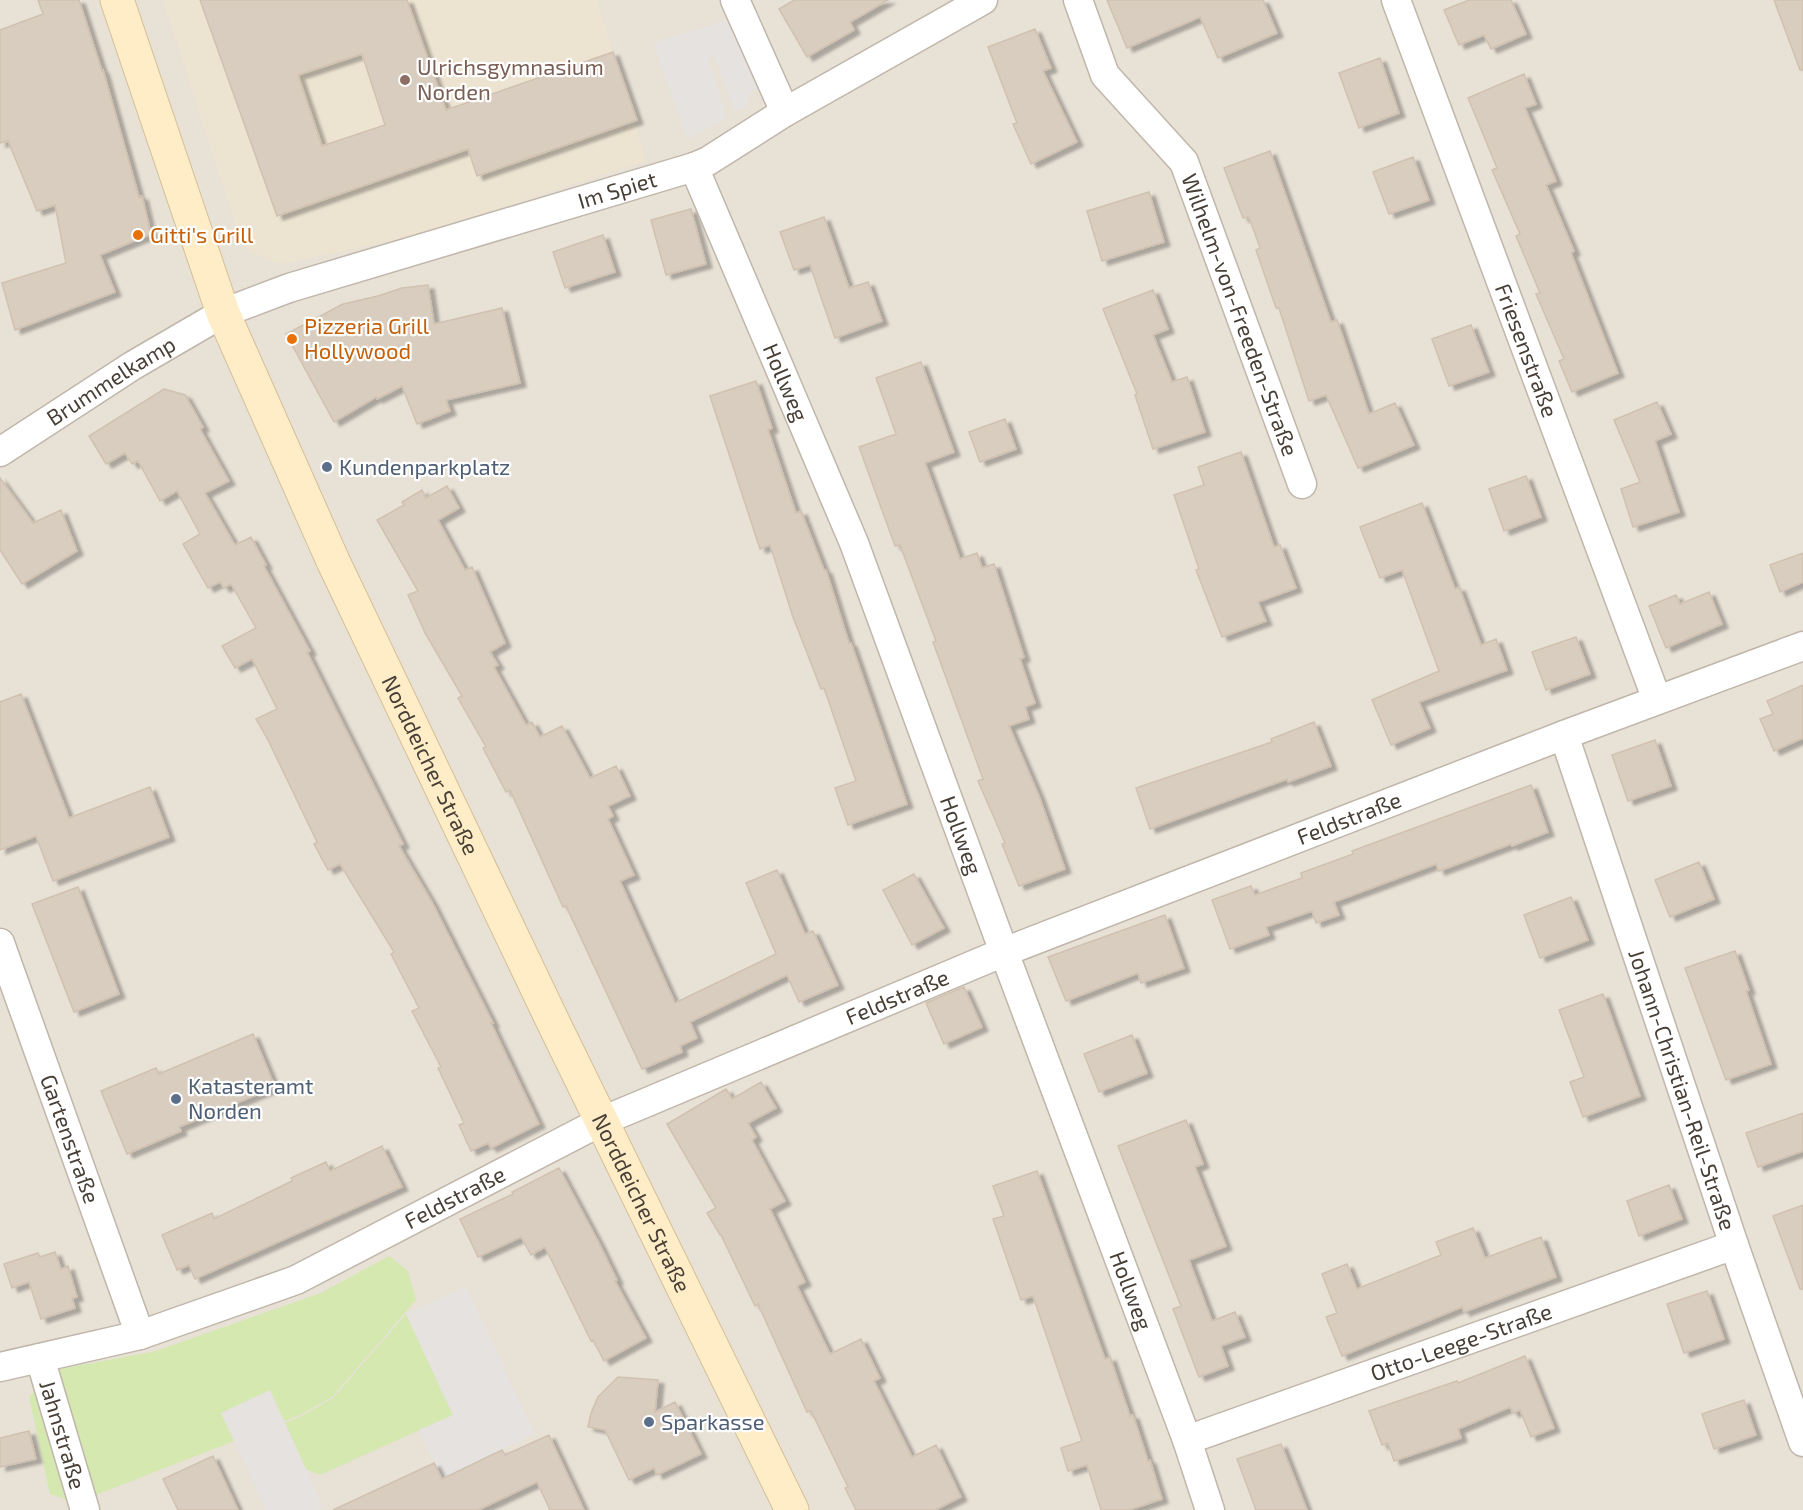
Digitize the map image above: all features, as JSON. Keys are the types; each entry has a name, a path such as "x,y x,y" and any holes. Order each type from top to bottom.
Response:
{"main road":[{"name":"Norddeicher Straße","path":"117,0 223,313 333,561 792,1510"}],"street":[{"path":"735,0 785,112"},
{"name":"Im Spiet","path":"223,313 289,288 694,167 785,112 983,0"},
{"name":"Wilhelm-von-Freeden-Straße","path":"1078,0 1105,75 1184,162 1302,484"},
{"name":"Friesenstraße","path":"1396,0 1657,700"},
{"name":"Hollweg","path":"694,167 854,543 1187,1440 1210,1510"},
{"name":"Brummelkamp","path":"0,452 132,366 223,313"},
{"name":"Feldstraße","path":"0,1367 140,1335 296,1280 602,1121 1004,952 1564,735 1803,646"},
{"name":"Johann-Christian-Reil-Straße","path":"1564,735 1734,1245 1803,1442"},
{"name":"Gartenstraße","path":"0,943 140,1335"},
{"name":"Otto-Leege-Straße","path":"1187,1440 1734,1245"},
{"name":"Jahnstraße","path":"39,1358 85,1510"}],"shaded area":[{"path":"0,0 1803,0 1803,1510 0,1510"},
{"name":"Ulrichsgymnasium Norden","path":"163,0 597,0 646,161 407,238 280,264 249,252 235,223"},
{"path":"742,15 771,82 751,91 747,107 734,112 714,55 708,57 727,118 687,139 653,43"},
{"path":"466,1286 535,1434 442,1479 419,1430 453,1415 406,1314"},
{"path":"270,1390 323,1507 318,1510 266,1510 221,1413"}],"green space":[{"path":"389,1256 408,1271 416,1300 332,1397 298,1416 75,1503 50,1494 29,1397 55,1370 156,1351 321,1293"},
{"path":"406,1314 453,1415 320,1475 306,1469 285,1423 333,1398"}],"building":[{"path":"38,0 79,0 103,70 139,197 142,196 151,234 100,255 115,292 15,330 2,283 66,263 55,205 37,211 8,141 0,143 0,30 43,14"},
{"path":"200,0 407,0 446,110 613,52 637,120 477,176 468,149 277,216","holes":["362,54 385,125 322,146 298,75"]},
{"path":"794,0 888,0 850,22 854,30 807,57 779,9"},
{"path":"1107,0 1263,0 1277,33 1218,58 1200,17 1127,48"},
{"path":"1469,0 1511,0 1526,34 1491,49 1484,35 1459,45 1444,10"},
{"path":"1774,0 1803,0 1803,70 1800,70"},
{"path":"1035,29 1051,68 1043,71 1077,142 1031,164 1013,124 1017,123 988,47"},
{"path":"1380,58 1399,113 1359,128 1339,73"},
{"path":"1524,74 1536,104 1525,108 1556,181 1546,185 1574,251 1571,253 1618,373 1572,392 1559,361 1564,359 1536,294 1540,293 1516,236 1520,234 1492,170 1497,168 1468,98"},
{"path":"1270,151 1331,322 1337,320 1369,414 1395,403 1414,445 1358,468 1326,395 1309,401 1279,308 1276,308 1256,250 1260,248 1249,217 1243,218 1224,168"},
{"path":"1413,157 1429,200 1389,214 1373,172"},
{"path":"1149,192 1164,242 1102,261 1087,211"},
{"path":"691,209 706,264 666,275 651,220"},
{"path":"824,217 849,288 868,282 882,321 835,338 810,265 794,270 780,232"},
{"path":"603,235 615,272 565,288 553,252"},
{"path":"428,285 434,324 502,308 520,383 446,400 450,411 417,424 402,386 377,399 376,397 334,422 286,334 343,304 402,288"},
{"path":"1153,290 1168,329 1153,335 1172,382 1187,377 1205,432 1153,449 1135,395 1137,394 1103,309"},
{"path":"1471,325 1489,372 1449,386 1432,339"},
{"path":"921,362 954,452 925,463 960,559 977,553 982,568 994,564 1024,657 1020,659 1035,703 1025,707 1029,719 1009,726 1039,796 1065,869 1019,886 1002,844 1005,843 978,781 983,779 933,642 936,641 900,545 895,546 859,447 896,434 876,378"},
{"path":"756,381 772,428 768,430 796,513 801,511 824,570 826,570 849,643 851,643 907,804 848,825 835,788 856,781 824,688 821,689 793,617 770,545 760,549 710,396"},
{"path":"164,389 185,395 203,427 200,429 229,481 205,493 235,545 251,537 266,565 264,566 310,651 307,652 403,844 399,846 432,902 493,1023 491,1023 539,1124 491,1148 488,1143 471,1151 459,1125 464,1123 438,1068 441,1067 412,1011 419,1008 391,954 394,952 340,864 328,870 314,844 317,842 256,719 277,709 252,659 235,668 222,646 256,628 231,584 224,588 220,582 208,588 183,544 200,534 177,491 160,501 138,461 132,464 125,453 106,464 89,436"},
{"path":"1657,402 1671,434 1655,441 1679,512 1633,527 1621,489 1640,482 1614,420"},
{"path":"1005,419 1016,449 980,462 969,432"},
{"path":"1241,452 1274,547 1280,545 1296,588 1258,602 1266,621 1222,637 1196,570 1199,569 1174,495 1204,485 1198,467"},
{"path":"1526,476 1541,517 1504,531 1489,489"},
{"path":"0,478 33,523 61,510 77,551 22,584 0,550"},
{"path":"447,486 459,508 438,520 465,570 472,567 505,643 490,652 498,665 494,667 526,725 532,722 540,737 562,726 590,778 616,766 630,796 608,806 613,816 608,819 634,875 620,881 675,1003 776,954 746,883 777,870 805,934 813,931 838,985 799,1002 787,975 690,1022 697,1038 680,1046 682,1052 642,1069 566,906 563,907 510,790 506,792 483,748 486,747 458,698 462,696 425,633 408,595 418,591 377,520 404,505 402,502 422,490 426,498"},
{"path":"1422,503 1455,589 1459,587 1481,645 1496,639 1507,670 1419,702 1430,728 1391,745 1372,700 1439,671 1402,570 1380,578 1360,527"},
{"path":"1803,553 1803,582 1780,592 1770,565"},
{"path":"1709,592 1722,624 1666,648 1649,606 1676,595 1680,604"},
{"path":"1576,637 1590,674 1546,690 1532,652"},
{"path":"1803,685 1803,738 1774,751 1760,719 1773,714 1767,701"},
{"path":"21,694 69,818 150,787 169,837 53,881 36,836 0,850 0,702"},
{"path":"1314,722 1331,766 1288,782 1287,779 1150,829 1136,788 1272,742 1271,739"},
{"path":"1655,740 1671,786 1628,801 1612,755"},
{"path":"1531,785 1548,832 1439,871 1436,864 1334,902 1339,915 1316,923 1312,911 1266,927 1269,935 1230,949 1212,900 1251,886 1255,895 1302,878 1301,873 1353,854 1352,851"},
{"path":"1699,862 1714,899 1670,917 1655,880"},
{"path":"914,874 944,928 912,945 883,890"},
{"path":"78,887 119,994 74,1012 32,904"},
{"path":"1571,897 1588,940 1540,958 1524,915"},
{"path":"1165,915 1184,968 1141,983 1138,973 1066,1001 1048,957"},
{"path":"1735,951 1771,1064 1726,1080 1685,968"},
{"path":"964,987 982,1027 944,1044 926,1003"},
{"path":"1603,994 1640,1096 1583,1117 1570,1082 1584,1077 1559,1010"},
{"name":"Katasteramt Norden","path":"253,1034 275,1087 179,1127 181,1131 127,1154 101,1091 156,1068 159,1074"},
{"path":"1132,1035 1147,1073 1099,1092 1084,1054"},
{"path":"761,1082 776,1108 748,1123 756,1137 752,1140 785,1201 770,1209 805,1282 797,1286 830,1354 861,1339 880,1378 874,1381 912,1457 936,1445 961,1497 935,1510 856,1510 845,1488 848,1487 811,1411 807,1412 758,1304 755,1306 721,1235 707,1213 716,1208 667,1124 726,1089 732,1099"},
{"path":"1803,1113 1803,1151 1758,1167 1746,1133"},
{"path":"1186,1120 1203,1164 1195,1167 1226,1246 1189,1260 1212,1321 1235,1312 1245,1337 1221,1346 1228,1366 1199,1377 1173,1309 1181,1306 1118,1146"},
{"path":"382,1146 402,1187 195,1279 189,1265 177,1270 162,1235 212,1213 214,1219 326,1162 330,1171"},
{"path":"559,1168 646,1338 604,1361 593,1340 591,1341 545,1247 531,1255 521,1237 478,1257 460,1219 513,1194 512,1192"},
{"path":"1037,1171 1105,1359 1110,1357 1130,1416 1133,1415 1148,1461 1150,1460 1162,1499 1129,1510 1101,1510 1087,1465 1068,1471 1061,1448 1082,1441 1033,1296 1021,1300 993,1219 1004,1216 993,1186"},
{"path":"1669,1185 1682,1219 1639,1236 1627,1201"},
{"path":"1803,1205 1803,1289 1800,1289 1773,1216"},
{"path":"1473,1228 1485,1258 1541,1237 1556,1277 1464,1312 1462,1307 1342,1356 1326,1317 1337,1313 1322,1274 1347,1264 1357,1289 1441,1255 1436,1242"},
{"path":"55,1252 61,1269 68,1266 77,1297 72,1298 75,1308 41,1319 29,1282 12,1288 4,1264 38,1253 40,1257"},
{"path":"1707,1291 1724,1339 1684,1353 1667,1304"},
{"path":"1525,1356 1554,1428 1531,1437 1520,1410 1513,1413 1510,1407 1458,1429 1461,1438 1394,1461 1388,1443 1382,1445 1369,1411 1457,1381 1458,1383"},
{"path":"618,1377 658,1380 655,1412 675,1402 701,1454 657,1475 654,1468 629,1480 605,1430 588,1427 598,1397"},
{"path":"1744,1400 1756,1435 1714,1449 1702,1414"},
{"path":"29,1431 36,1459 0,1467 0,1438"},
{"path":"549,1435 584,1510 550,1510 537,1482 478,1510 333,1510 434,1463 442,1479 502,1450 505,1455"},
{"path":"1281,1444 1307,1510 1256,1510 1237,1459"},
{"path":"213,1456 238,1510 178,1510 163,1479"}],"place":[{"name":"Ulrichsgymnasium Norden","path":"405,80"},
{"name":"Gitti's Grill","path":"138,235"},
{"name":"Pizzeria Grill Hollywood","path":"292,339"},
{"name":"Kundenparkplatz","path":"327,467"},
{"name":"Katasteramt Norden","path":"176,1099"},
{"name":"Sparkasse","path":"649,1422"}]}
